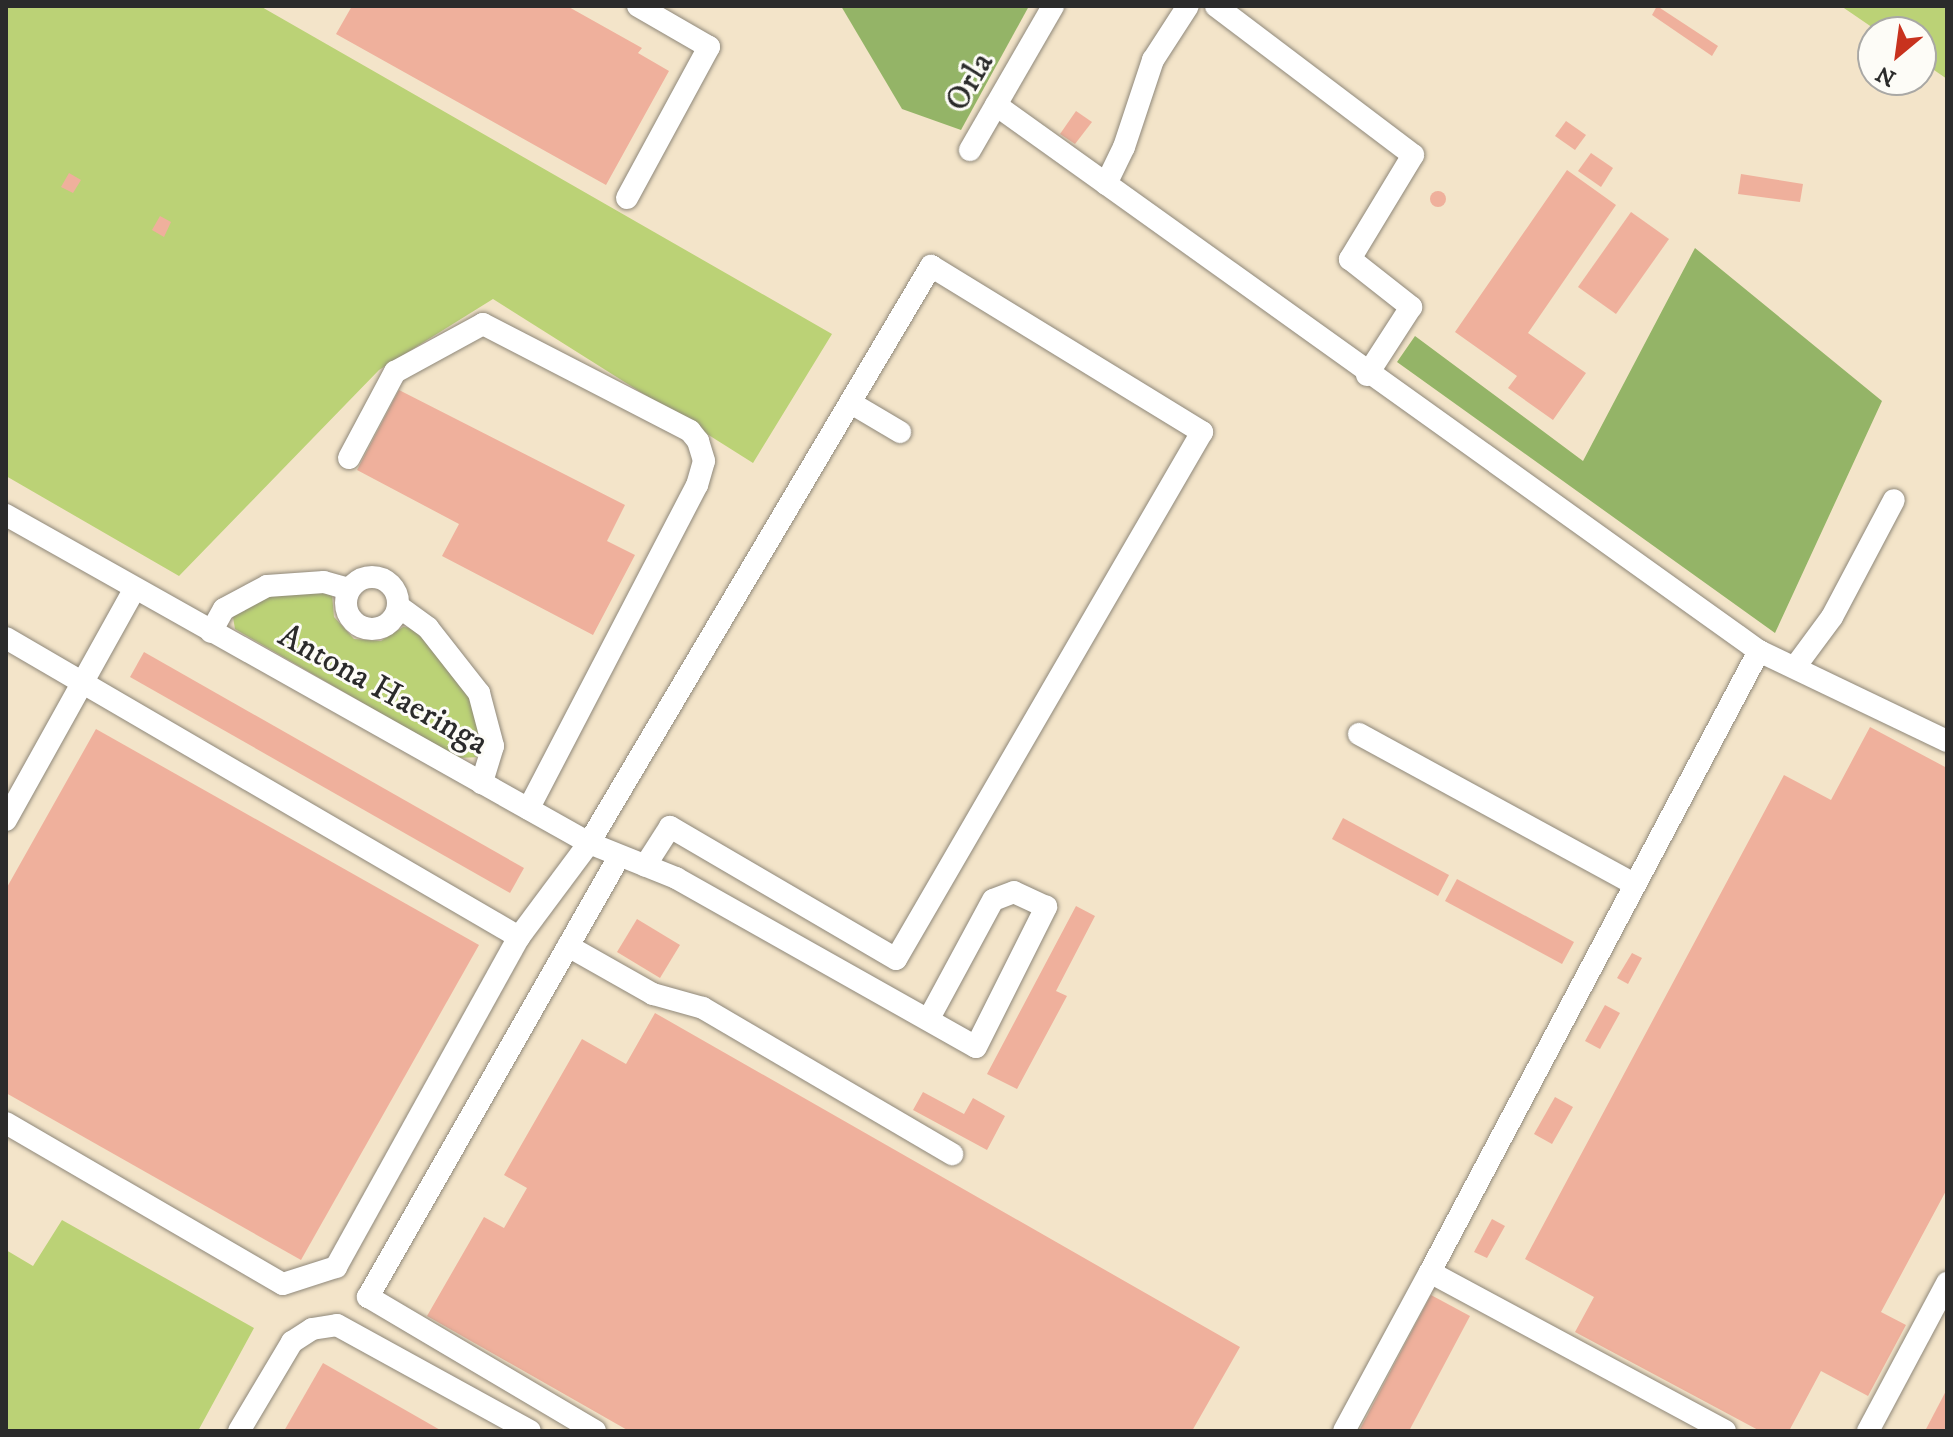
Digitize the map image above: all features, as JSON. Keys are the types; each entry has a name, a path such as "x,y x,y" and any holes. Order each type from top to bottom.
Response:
{"street":[{"path":"627,198 709,47 638,6"},
{"name":"Orla","path":"970,150 1053,6"},
{"path":"1106,184 1153,60 1188,6"},
{"path":"1216,6 1413,155 1350,259 1411,307 1367,375"},
{"path":"996,105 1367,375 1759,651 1947,741"},
{"path":"6,1123 283,1284 336,1267 519,937 589,843 931,266 1202,432 896,959 670,827 645,866"},
{"path":"349,458 395,372 483,324 690,431 698,441 704,461 697,485 528,809"},
{"path":"851,403 900,432"},
{"path":"1795,667 1832,617 1894,500"},
{"name":"Antona Haeringa","path":"6,515 134,590 589,843 645,866 735,910 928,1020 976,1047 1046,907 1014,892 993,900 928,1020"},
{"path":"398,606 385,625 361,626 346,607 349,589 360,579 378,577 393,586 398,606 428,628 479,693 493,746 482,783"},
{"path":"211,632 224,609 267,586 324,582 349,589"},
{"path":"6,820 134,590"},
{"path":"6,638 519,937"},
{"path":"1344,1431 1759,651"},
{"path":"1359,734 1634,884"},
{"path":"595,1431 368,1297 619,857"},
{"path":"568,946 653,994 703,1008 952,1154"},
{"path":"1430,1272 1725,1431"},
{"path":"1868,1431 1947,1283"},
{"path":"239,1431 292,1342 312,1329 337,1325 530,1431"}],"green space":[{"path":"6,6 260,6 832,334 753,463 493,299 379,370 179,576 6,476"},
{"path":"841,6 1029,6 961,130 902,109"},
{"path":"1841,6 1947,6 1947,79 1937,72 1937,16 1857,17"},
{"path":"1695,248 1882,401 1775,633 1397,362 1415,336 1583,461"},
{"path":"304,591 332,594 334,617 354,639 381,641 403,627 414,628 471,699 483,736 481,757 458,758 235,629 233,617 257,598"},
{"path":"62,1220 254,1328 198,1431 6,1431 6,1250 33,1266"}],"building":[{"path":"352,6 567,6 642,48 638,53 669,71 606,185 336,34"},
{"path":"1657,6 1718,46 1712,56 1652,15"},
{"path":"1076,111 1092,122 1075,144 1060,134"},
{"path":"1566,121 1586,135 1575,150 1555,136"},
{"path":"1591,153 1613,168 1601,187 1578,171"},
{"path":"1567,170 1616,205 1528,333 1586,373 1553,420 1508,388 1517,376 1455,332"},
{"path":"69,173 81,180 73,193 61,187"},
{"path":"1741,174 1803,184 1800,202 1738,194"},
{"path":"1435,191 1441,191 1446,199 1444,205 1435,207 1430,202 1430,196"},
{"path":"1631,212 1669,239 1616,314 1578,287"},
{"path":"160,216 171,222 164,237 152,230"},
{"path":"399,390 625,505 607,541 635,555 593,635 442,556 459,524 357,470"},
{"path":"144,652 524,868 510,893 130,677"},
{"path":"1870,727 1947,768 1947,1189 1881,1312 1906,1325 1868,1396 1821,1371 1789,1431 1760,1431 1575,1332 1594,1297 1525,1259 1784,775 1831,800"},
{"path":"96,729 479,945 301,1260 6,1093 6,889"},
{"path":"1343,818 1449,875 1438,896 1332,839"},
{"path":"1457,879 1574,942 1562,964 1445,901"},
{"path":"1076,906 1095,916 1056,991 1067,996 1017,1089 987,1074"},
{"path":"637,919 680,945 660,978 617,952"},
{"path":"1632,953 1642,958 1628,984 1617,978"},
{"path":"1605,1005 1620,1013 1600,1049 1585,1041"},
{"path":"655,1013 1240,1347 1192,1431 629,1431 427,1316 484,1217 504,1228 527,1188 504,1175 582,1039 626,1064"},
{"path":"923,1092 964,1114 973,1098 1005,1116 987,1150 913,1110"},
{"path":"1555,1097 1573,1107 1552,1144 1534,1134"},
{"path":"1492,1219 1505,1226 1487,1258 1474,1252"},
{"path":"1431,1295 1470,1316 1409,1431 1359,1431"},
{"path":"323,1363 442,1431 284,1431"},
{"path":"1947,1389 1947,1431 1925,1431"}]}
